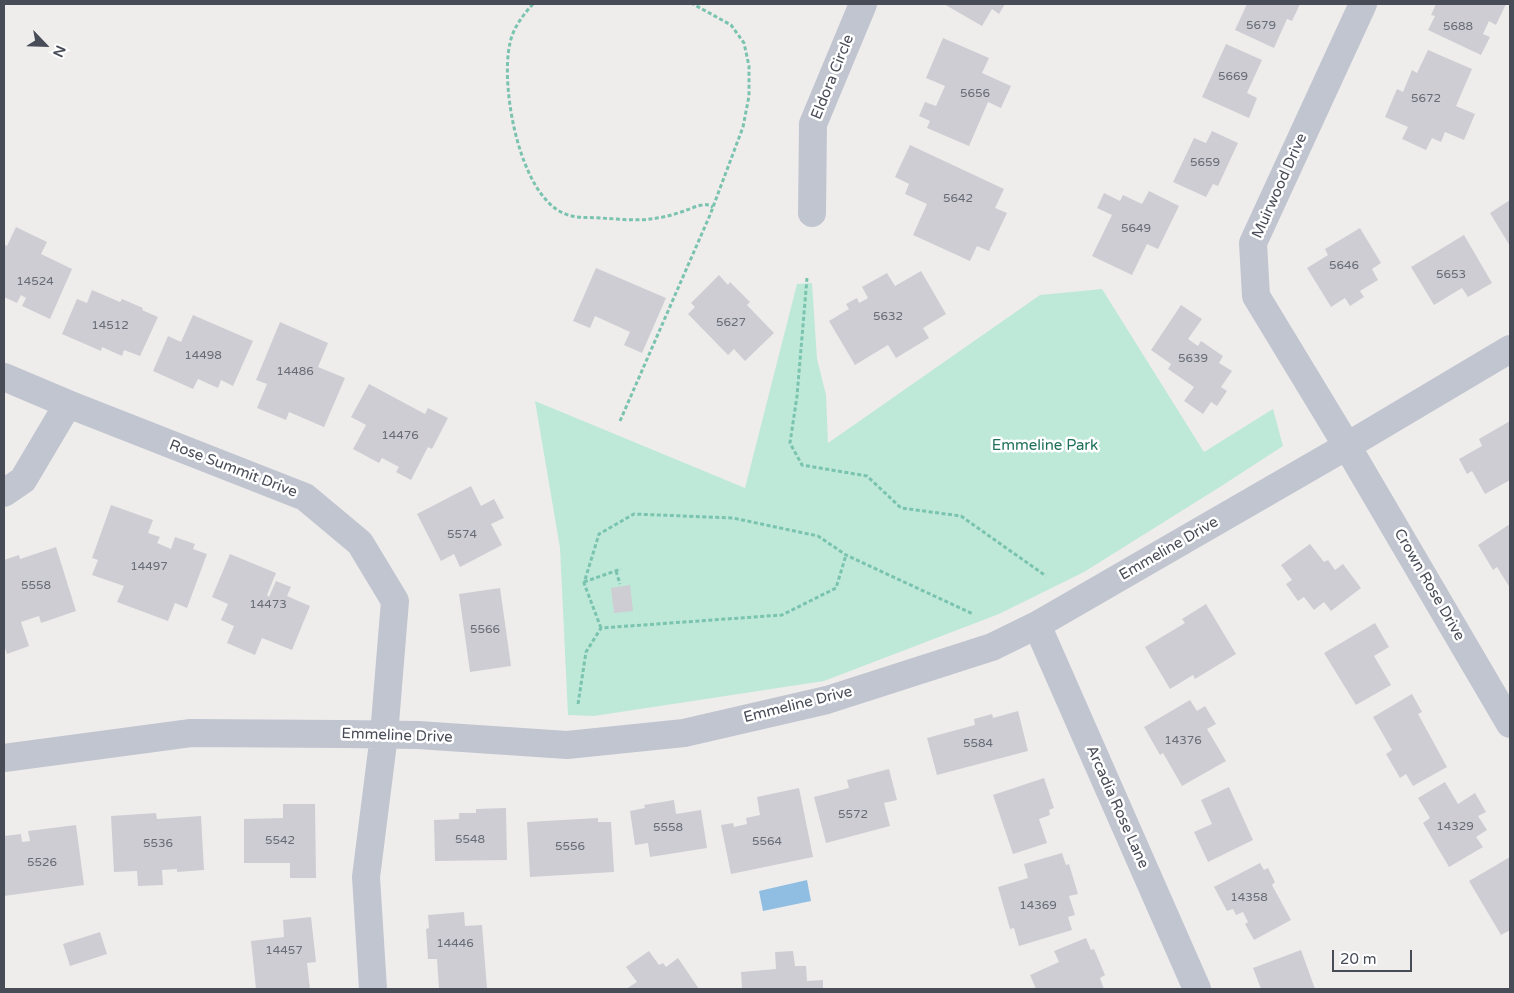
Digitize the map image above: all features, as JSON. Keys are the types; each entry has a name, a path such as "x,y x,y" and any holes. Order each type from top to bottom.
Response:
{"street":[{"name":"Eldora Circle","path":"812,213 814,124 863,4"},
{"name":"Muirwood Drive","path":"1347,446 1256,296 1253,243 1364,4"},
{"name":"Emmeline Drive","path":"4,758 191,733 418,736 567,745 684,733 827,700 992,647 1037,625 1347,446 1510,349"},
{"name":"Rose Summit Drive","path":"4,377 304,497 360,543 395,601 384,735 366,878 373,989"},
{"path":"4,493 23,480 68,404"},
{"name":"Crown Rose Drive","path":"1347,446 1510,724"},
{"name":"Arcadia Rose Lane","path":"1037,625 1197,989"}],"path":[{"path":"533,4 520,19 510,42 507,76 514,132 525,165 549,203 562,213 578,218 631,220 651,219 702,205 713,207"},
{"path":"620,421 713,207 743,127 749,96 749,66 744,43 731,26 693,4"},
{"path":"807,278 790,443 802,465 867,476 901,508 961,516 1046,576"},
{"path":"601,628 584,582 600,534 634,514 733,518 818,536 846,555 973,614"},
{"path":"601,628 782,615 836,588 846,555"},
{"path":"584,582 620,569"},
{"path":"616,571 620,584"},
{"path":"578,704 586,652 601,628"}],"green space":[{"name":"Emmeline Park","path":"812,283 817,359 826,395 828,443 1040,295 1102,289 1204,452 1273,409 1283,446 1084,572 999,614 824,681 594,716 568,715 560,548 535,401 745,488 797,284"}],"water":[{"path":"807,880 811,901 763,911 759,891"}],"building":[{"path":"944,4 1005,4 999,14 992,9 982,26"},
{"path":"1247,4 1300,4 1292,21 1287,19 1274,48 1235,30"},
{"path":"1436,4 1506,4 1496,25 1489,21 1483,34 1490,37 1481,55 1428,30 1435,16 1431,15"},
{"path":"943,38 989,58 982,73 1011,86 1001,108 988,102 969,146 927,128 930,121 919,116 925,102 936,106 945,86 926,78"},
{"path":"1226,44 1262,60 1247,93 1257,98 1249,118 1202,97"},
{"path":"1428,50 1472,69 1456,106 1475,114 1464,140 1445,132 1441,142 1432,138 1426,150 1402,139 1408,127 1385,117 1397,89 1403,92 1412,70 1417,73"},
{"path":"1212,131 1238,143 1218,186 1213,184 1206,197 1173,182 1194,138 1206,143"},
{"path":"910,145 1004,189 995,208 1007,213 989,251 977,246 970,261 913,235 927,204 905,194 909,184 895,177"},
{"path":"1149,191 1179,206 1158,249 1147,244 1132,275 1092,256 1112,215 1097,208 1104,193 1120,201 1123,195 1142,204"},
{"path":"1510,200 1510,246 1490,213"},
{"path":"16,227 47,242 41,254 72,269 50,319 22,306 26,298 21,295 17,303 4,297 4,244 7,246"},
{"path":"1360,228 1381,263 1372,269 1378,280 1360,291 1364,297 1350,306 1345,298 1331,307 1307,268 1328,255 1325,249"},
{"path":"1464,235 1492,283 1468,297 1462,288 1434,305 1411,267"},
{"path":"596,268 666,298 642,353 624,345 630,332 595,316 590,328 573,321"},
{"path":"921,271 946,314 923,328 929,338 896,358 888,345 855,365 829,321 849,309 846,304 857,298 859,303 868,298 862,287 887,273 895,286"},
{"path":"719,275 728,285 730,282 750,302 747,305 774,333 745,361 734,349 728,355 688,314 695,307 691,303"},
{"path":"92,290 120,302 122,299 158,317 140,356 124,350 122,356 102,347 101,351 62,334 77,299 87,303"},
{"path":"1181,305 1202,319 1188,339 1198,346 1201,341 1223,356 1219,363 1232,371 1221,387 1227,391 1217,406 1211,402 1203,414 1184,401 1194,387 1168,369 1171,364 1151,350"},
{"path":"193,315 253,341 233,386 221,380 218,388 198,379 193,389 153,371 168,336 181,342"},
{"path":"280,322 328,343 318,367 345,378 324,427 289,412 286,420 257,408 267,384 256,380"},
{"path":"369,384 425,414 428,408 448,418 432,449 428,447 411,480 396,472 399,467 382,458 379,463 353,449 366,425 351,417"},
{"path":"1510,421 1510,480 1485,494 1472,471 1467,474 1459,459 1482,446 1479,439"},
{"path":"471,486 481,506 494,499 504,518 491,524 502,545 460,567 454,554 441,561 417,514"},
{"path":"111,505 153,520 148,533 160,537 157,543 171,549 175,537 195,544 193,549 207,554 187,608 175,603 168,621 117,602 124,586 92,575 98,560 92,558"},
{"path":"1510,524 1510,588 1497,567 1493,570 1478,545"},
{"path":"1310,544 1324,562 1328,560 1335,570 1343,564 1361,588 1331,611 1324,602 1314,610 1304,597 1298,601 1286,584 1292,580 1281,565"},
{"path":"56,547 76,611 41,623 39,616 21,622 29,646 7,654 4,645 4,560 19,555 20,559"},
{"path":"230,554 276,573 267,595 269,597 276,581 291,587 287,596 310,606 292,650 262,638 255,655 227,643 234,626 221,620 228,604 212,597"},
{"path":"630,585 633,611 614,613 611,588"},
{"path":"500,588 511,666 470,672 459,594"},
{"path":"1206,604 1236,654 1195,679 1193,675 1170,689 1145,647 1185,623 1182,619"},
{"path":"1375,623 1389,647 1374,656 1391,685 1356,705 1324,653"},
{"path":"1412,694 1422,712 1418,714 1447,767 1413,786 1406,774 1400,778 1386,754 1392,750 1373,717"},
{"path":"1190,700 1197,711 1205,706 1216,724 1207,729 1226,761 1182,786 1163,753 1160,755 1144,727"},
{"path":"1018,711 1028,751 937,775 927,738 975,725 974,719 992,714 993,718"},
{"path":"889,769 897,800 884,803 890,826 826,843 814,797 849,788 847,780"},
{"path":"1044,778 1054,808 1049,810 1050,815 1039,819 1047,843 1013,854 993,795"},
{"path":"1445,782 1458,804 1475,793 1486,812 1478,816 1487,830 1476,837 1483,847 1449,867 1423,823 1430,818 1418,798"},
{"path":"1229,787 1253,840 1208,862 1194,832 1212,824 1201,800"},
{"path":"799,788 813,857 731,874 721,825 733,823 734,827 747,824 746,818 760,815 757,797"},
{"path":"674,800 676,814 701,810 707,848 650,857 648,843 635,845 630,811 645,808 644,805"},
{"path":"283,804 315,804 316,878 290,878 290,863 244,863 244,819 283,818"},
{"path":"506,808 507,860 435,861 434,820 459,819 459,813 476,813 476,809"},
{"path":"156,813 157,819 201,816 204,870 177,872 177,869 162,870 163,885 138,886 137,871 114,872 111,816"},
{"path":"598,818 598,822 611,822 614,872 530,877 527,822"},
{"path":"76,825 84,885 4,896 4,836 21,834 22,842 30,841 28,831"},
{"path":"1062,853 1066,865 1069,864 1078,894 1069,896 1075,915 1068,917 1072,930 1019,946 1014,928 1010,929 998,887 1028,878 1024,864"},
{"path":"1510,857 1510,930 1501,935 1469,881"},
{"path":"1260,863 1264,870 1268,868 1275,882 1272,885 1291,920 1254,940 1245,924 1248,922 1243,912 1236,915 1233,909 1227,911 1214,887"},
{"path":"464,912 465,926 482,925 487,989 439,989 437,959 428,959 426,929 429,928 428,915"},
{"path":"311,917 316,962 307,963 310,989 256,989 251,941 284,937 283,920"},
{"path":"100,932 107,954 70,966 63,944"},
{"path":"1086,938 1091,950 1094,949 1105,975 1100,978 1104,989 1036,989 1030,975 1059,962 1054,951"},
{"path":"1301,950 1315,989 1261,989 1253,968"},
{"path":"649,951 659,965 663,963 666,967 678,958 699,989 626,989 637,982 626,967"},
{"path":"793,951 795,966 806,966 807,981 823,980 823,989 742,989 741,972 776,969 775,952"}]}
